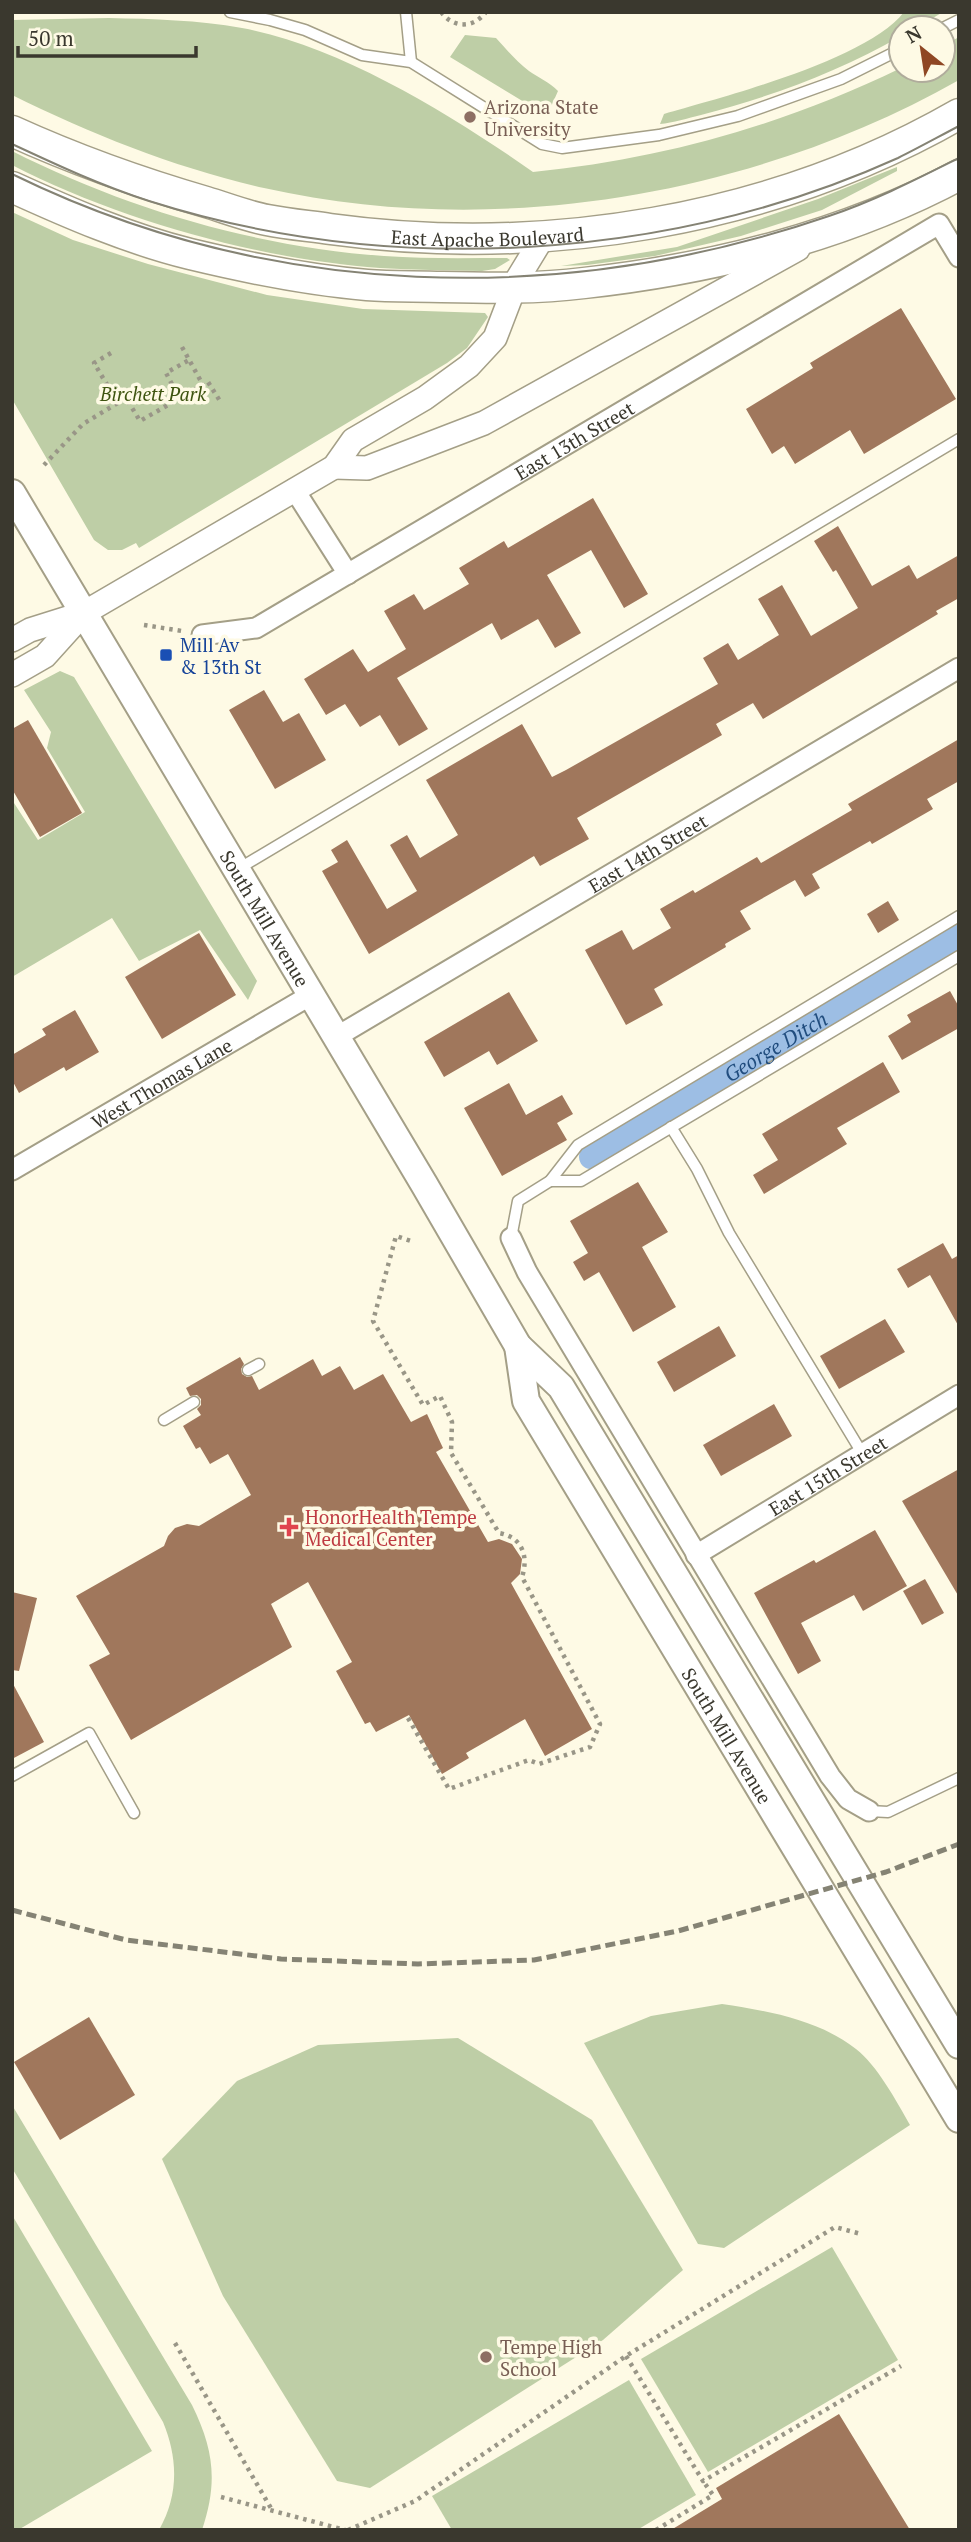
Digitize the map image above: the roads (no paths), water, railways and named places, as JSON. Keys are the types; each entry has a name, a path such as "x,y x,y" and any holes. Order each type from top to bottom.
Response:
{"main road":[{"name":"East Apache Boulevard","path":"12,131 133,181 266,220 388,237 463,239 542,237 618,229 747,203 882,152 959,114"},
{"path":"12,187 117,231 188,254 254,268 368,285 515,288 584,284 682,269 763,250 834,229 919,195 959,175"},
{"name":"South Mill Avenue","path":"12,492 518,1346 561,1387 959,2045"},
{"name":"South Mill Avenue","path":"518,1346 526,1401 959,2119"}],"street":[{"name":"East 13th Street","path":"202,635 256,628 939,224 959,257"},
{"path":"334,467 367,468 405,452 454,437 484,423 834,229"},
{"path":"12,640 30,630 84,613 334,467 353,440 425,398 469,366 495,338 518,278 542,237"},
{"path":"294,489 348,574"},
{"path":"12,676 45,656 84,613"},
{"name":"East 14th Street","path":"336,1037 959,668"},
{"name":"West Thomas Lane","path":"12,1170 311,995"},
{"path":"511,1238 527,1272 830,1776 848,1799 869,1811"},
{"name":"East 15th Street","path":"696,1555 959,1395"}],"lane":[{"path":"230,12 271,16 362,55 411,62 542,144 562,148 659,135 738,116 841,79 887,56"},
{"path":"405,12 411,62"},
{"path":"237,869 959,439"},
{"path":"511,1238 518,1200 550,1181 578,1146 959,916"},
{"path":"550,1181 581,1181 959,956"},
{"path":"671,1127 729,1233 862,1453"},
{"path":"248,1370 259,1364"},
{"path":"164,1420 194,1402"},
{"path":"12,1776 89,1733 134,1813"},
{"path":"869,1811 888,1812 959,1778"}],"waterway":[{"name":"George Ditch","path":"591,1157 959,936"}],"tram line":[{"path":"12,144 131,195 241,225 335,241 431,248 527,247 623,237 718,219 810,193 898,158 959,126"},
{"path":"12,174 110,216 210,247 313,267 416,277 520,276 624,266 727,246 846,210 959,158"}],"railway":[{"path":"12,1910 126,1940 281,1959 418,1964 534,1960 678,1931 886,1872 959,1844"}],"place":[{"name":"Arizona State University","path":"470,117"},
{"name":"Mill Av & 13th St","path":"166,655"},
{"name":"HonorHealth Tempe Medical Center","path":"289,1527"},
{"name":"Tempe High School","path":"486,2357"}],"park label":[{"name":"Birchett Park","path":"153,393"}]}
